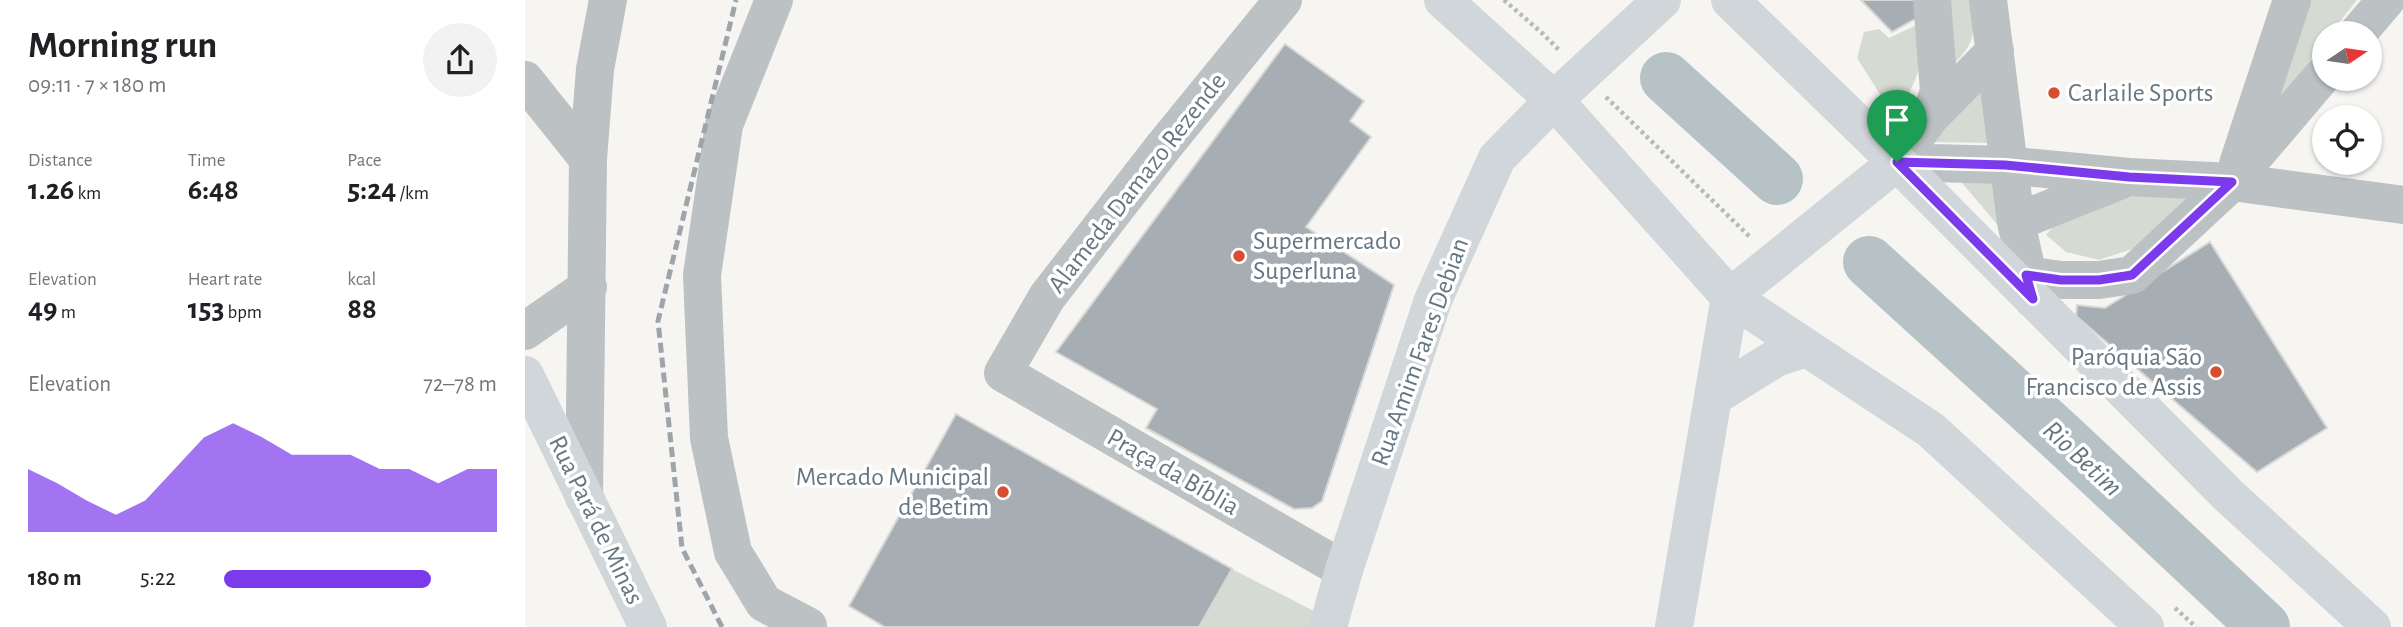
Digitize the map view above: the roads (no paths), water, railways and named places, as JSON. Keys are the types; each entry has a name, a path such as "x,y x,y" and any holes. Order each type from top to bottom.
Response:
{"main road":[{"path":"1443,0 1554,100 1730,297 1931,430 2155,613"},
{"name":"Rua Amim Fares Debian","path":"1328,627 1344,570 1433,300 1497,158 1554,100 1662,0"},
{"path":"1730,0 2030,287 2228,495 2372,627"},
{"path":"1674,627 1730,297 1897,162"},
{"path":"1713,397 1776,358 1806,348"},
{"name":"Rua Pará de Minas","path":"525,375 648,627"}],"street":[{"path":"585,497 588,159 594,69 608,0"},
{"path":"774,0 724,125 702,275 709,438 733,552 764,603 809,626"},
{"name":"Alameda Damazo Rezende","path":"1003,373 1047,297 1164,146 1283,0"},
{"path":"1930,117 1939,91 1932,0"},
{"path":"1988,0 2016,222 2030,287 2061,280 2099,280 2132,275 2232,182 2312,88"},
{"path":"2232,182 2292,0"},
{"path":"2368,21 2386,0"},
{"path":"1897,162 1930,117 1995,51"},
{"path":"525,80 588,159"},
{"path":"1897,162 2008,166 2129,177 2232,182 2403,205"},
{"path":"2016,222 2129,177"},
{"path":"525,331 588,287"},
{"name":"Praça da Bíblia","path":"1003,373 1344,570"}],"waterway":[{"name":"Rio Betim","path":"1666,78 1777,179"},
{"name":"Rio Betim","path":"1869,262 2264,627"}],"railway":[{"path":"722,627 682,548 658,321 736,0"}],"place":[{"name":"Carlaile Sports","path":"2054,93"},
{"name":"Supermercado Superluna","path":"1239,256"},
{"name":"Paróquia São Francisco de Assis","path":"2216,372"},
{"name":"Mercado Municipal de Betim","path":"1003,492"}]}
